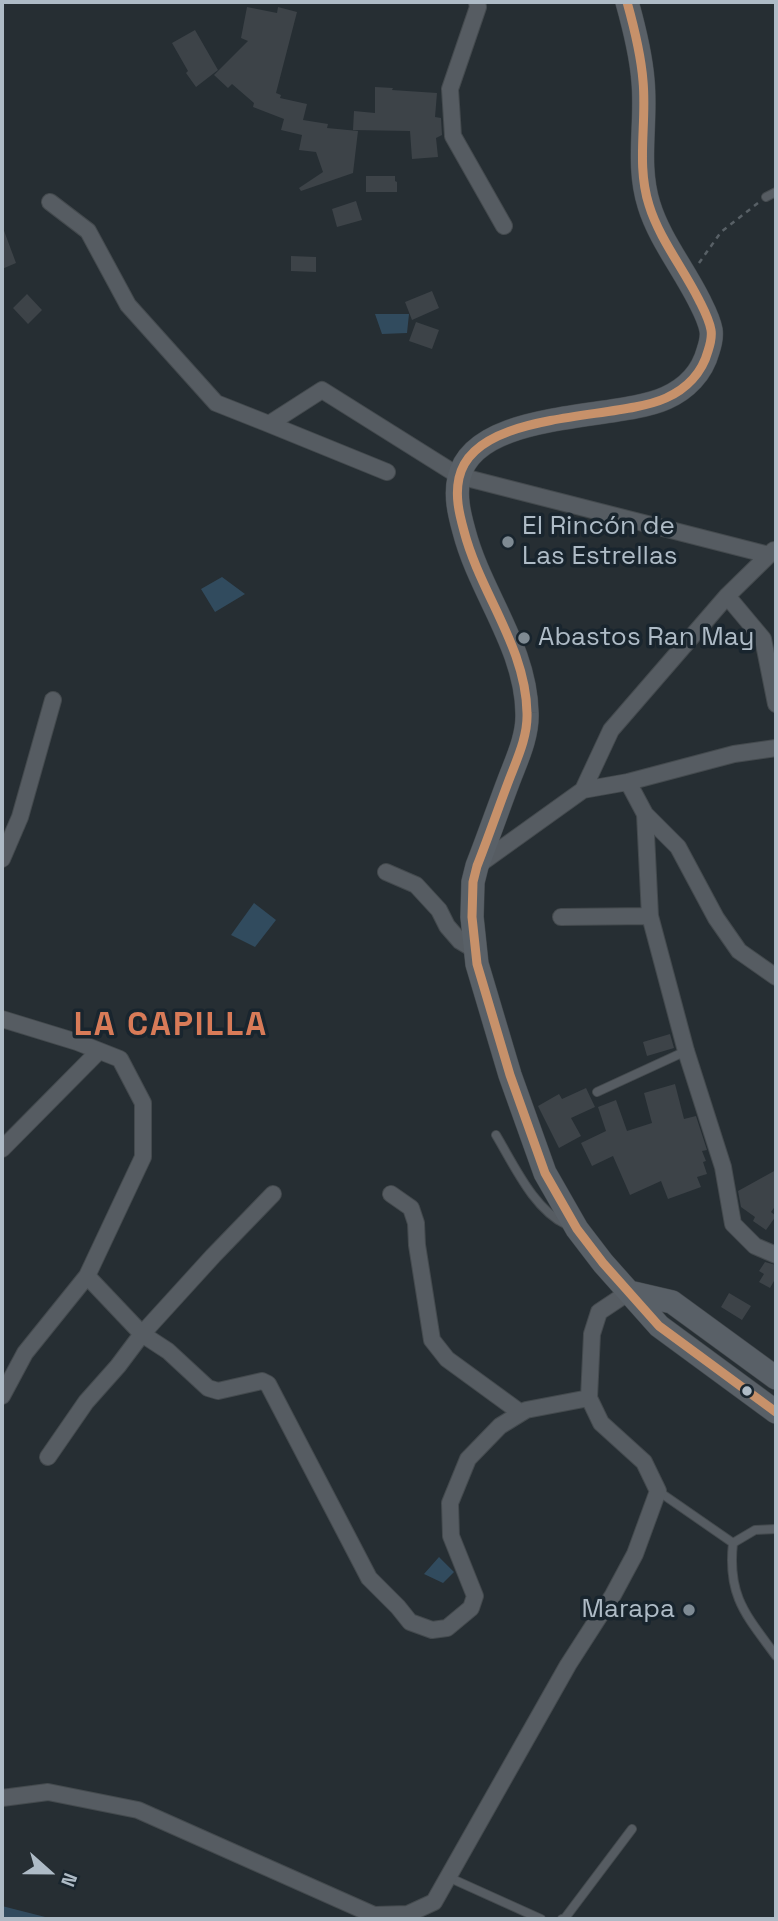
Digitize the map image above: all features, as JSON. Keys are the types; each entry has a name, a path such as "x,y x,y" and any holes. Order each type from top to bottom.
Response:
{"main road":[{"path":"627,2 643,82 642,178 657,225 707,316 711,333 708,354 696,377 664,399 564,417 508,431 480,446 465,462 459,475 457,495 470,555 517,657 526,688 528,716 523,742 473,882 475,950 510,1075 545,1174 577,1229 603,1264 659,1326 776,1412"},
{"path":"629,1292 672,1302 776,1378"}],"street":[{"path":"477,2 478,7 450,89 453,136 504,226"},
{"path":"50,202 88,231 128,305 216,403 387,472"},
{"path":"269,424 322,390 459,475 773,552"},
{"path":"583,790 611,730 727,596 773,552"},
{"path":"727,596 763,639 776,704"},
{"path":"2,859 20,817 53,700"},
{"path":"477,866 583,790 628,782 734,754 776,748"},
{"path":"628,782 645,814 678,847 716,918 739,951 776,977"},
{"path":"645,814 650,916 686,1051 723,1167 733,1224 755,1246 776,1255"},
{"path":"386,872 416,885 439,910 447,926 460,941 475,950"},
{"path":"561,917 650,916"},
{"path":"2,1018 120,1059 143,1103 143,1157 87,1276 25,1353 2,1396"},
{"path":"2,1149 99,1051"},
{"path":"48,1457 86,1402 142,1334 273,1194"},
{"path":"391,1194 411,1208 416,1223 432,1340 447,1359 521,1413"},
{"path":"87,1276 142,1334 167,1351 208,1388 218,1391 262,1381 268,1384 369,1578 410,1622 432,1630 447,1628 471,1608 475,1596 451,1536 450,1503 468,1459 500,1426 526,1410 589,1398"},
{"path":"2,1798 48,1792 138,1810 374,1915 408,1914 434,1902 568,1665 613,1595 635,1554 658,1491 644,1462 601,1423 589,1398 592,1334 599,1312 629,1292"}],"lane":[{"path":"766,197 776,191"},
{"path":"597,1092 686,1051"},
{"path":"496,1135 533,1196 558,1221 577,1229"},
{"path":"658,1491 733,1544"},
{"path":"733,1544 754,1530 776,1529"},
{"path":"733,1544 731,1564 735,1589 746,1614 776,1656"},
{"path":"562,1919 632,1829"},
{"path":"448,1877 541,1919"}],"path":[{"path":"688,278 721,232 766,197"}],"water":[{"path":"375,314 409,314 407,333 382,334"},
{"path":"222,577 245,594 215,612 201,589"},
{"path":"254,903 276,920 255,947 231,935"},
{"path":"439,1557 454,1572 443,1583 424,1574"},
{"path":"2,1906 53,1919 2,1919"}],"building":[{"path":"247,7 277,13 278,7 297,12 276,93 281,95 280,98 307,104 303,120 328,124 327,128 358,131 353,173 301,191 299,188 323,172 316,152 299,150 302,135 281,130 284,119 253,107 254,103 232,84 228,88 214,75 248,41 241,38"},
{"path":"195,30 218,70 196,87 172,43"},
{"path":"375,87 437,93 435,117 441,118 442,135 436,138 438,157 412,159 410,131 353,130 354,111 375,113"},
{"path":"366,176 395,176 397,192 366,192"},
{"path":"356,201 362,220 337,227 332,209"},
{"path":"2,229 16,263 2,269"},
{"path":"291,256 316,257 316,272 291,271"},
{"path":"432,291 439,308 412,320 405,302"},
{"path":"27,294 42,310 28,324 13,308"},
{"path":"416,322 439,330 432,349 409,341"},
{"path":"670,1034 674,1048 647,1056 643,1042"},
{"path":"675,1084 684,1119 696,1116 707,1150 702,1151 707,1174 697,1177 701,1187 668,1199 661,1181 630,1195 613,1156 592,1166 581,1143 606,1131 598,1107 616,1100 627,1131 652,1123 644,1093"},
{"path":"586,1088 595,1107 571,1118 581,1136 559,1148 538,1106 559,1094 562,1099"},
{"path":"776,1170 776,1205 771,1212 776,1216 766,1230 753,1221 755,1217 741,1207 738,1191"},
{"path":"765,1262 776,1265 776,1282 774,1281 770,1288 759,1282 764,1274 759,1271"},
{"path":"729,1293 751,1306 742,1320 721,1307"}],"transit line":[{"path":"627,2 643,81 642,159 645,190 653,217 706,315 711,340 697,373 686,385 666,398 643,405 518,428 491,440 470,456 459,478 458,505 464,531 480,576 519,665 527,713 521,747 477,866 473,882 472,917 477,964 510,1075 545,1173 577,1229 659,1326 776,1412"}],"place":[{"name":"El Rincón de Las Estrellas","path":"508,542"},
{"name":"Abastos Ran May","path":"524,638"},
{"name":"Marapa","path":"689,1610"}],"district":[{"name":"LA CAPILLA","path":"171,1026"}]}
